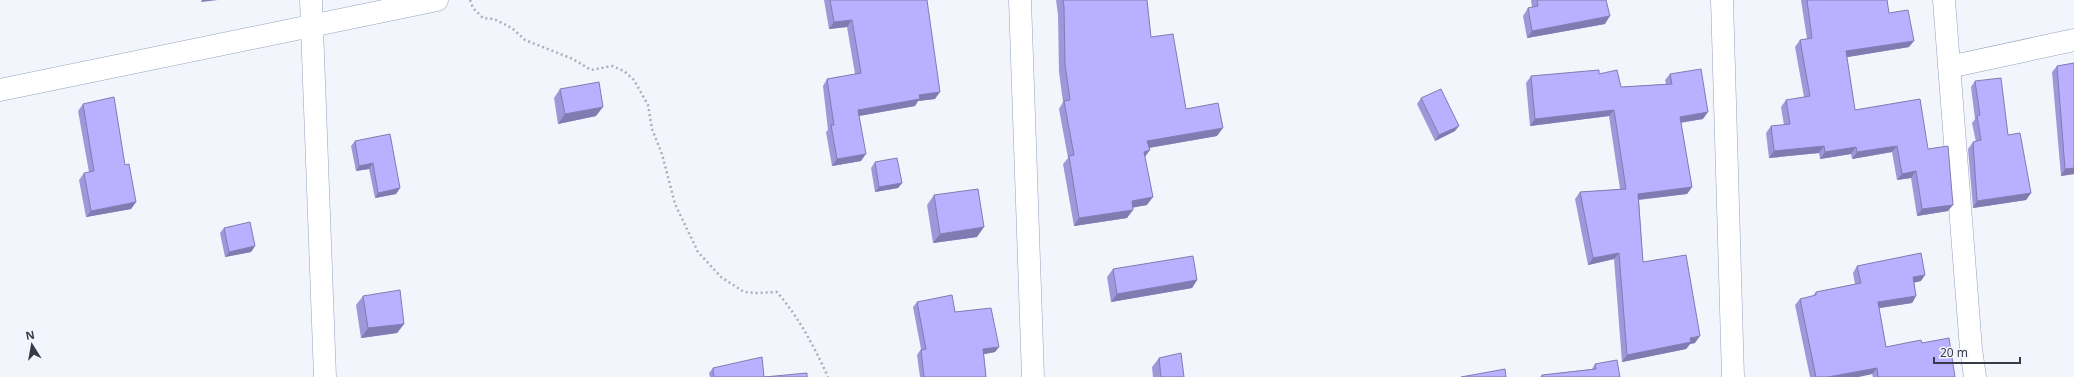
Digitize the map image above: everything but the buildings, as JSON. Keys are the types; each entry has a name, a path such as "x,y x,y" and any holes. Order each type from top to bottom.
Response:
{"street":[{"path":"311,0 325,377"},
{"path":"0,90 437,0"},
{"path":"1020,0 1033,377"},
{"path":"1722,0 1733,377"},
{"path":"1944,0 1971,349 1975,377"},
{"path":"1949,67 2074,40"}],"path":[{"path":"470,0 472,8 483,18 494,19 512,28 525,40 573,58 591,70 612,66 624,71 634,80 648,105 652,129 662,154 675,204 698,252 722,277 744,292 777,292 790,307 805,330 828,377"}]}
